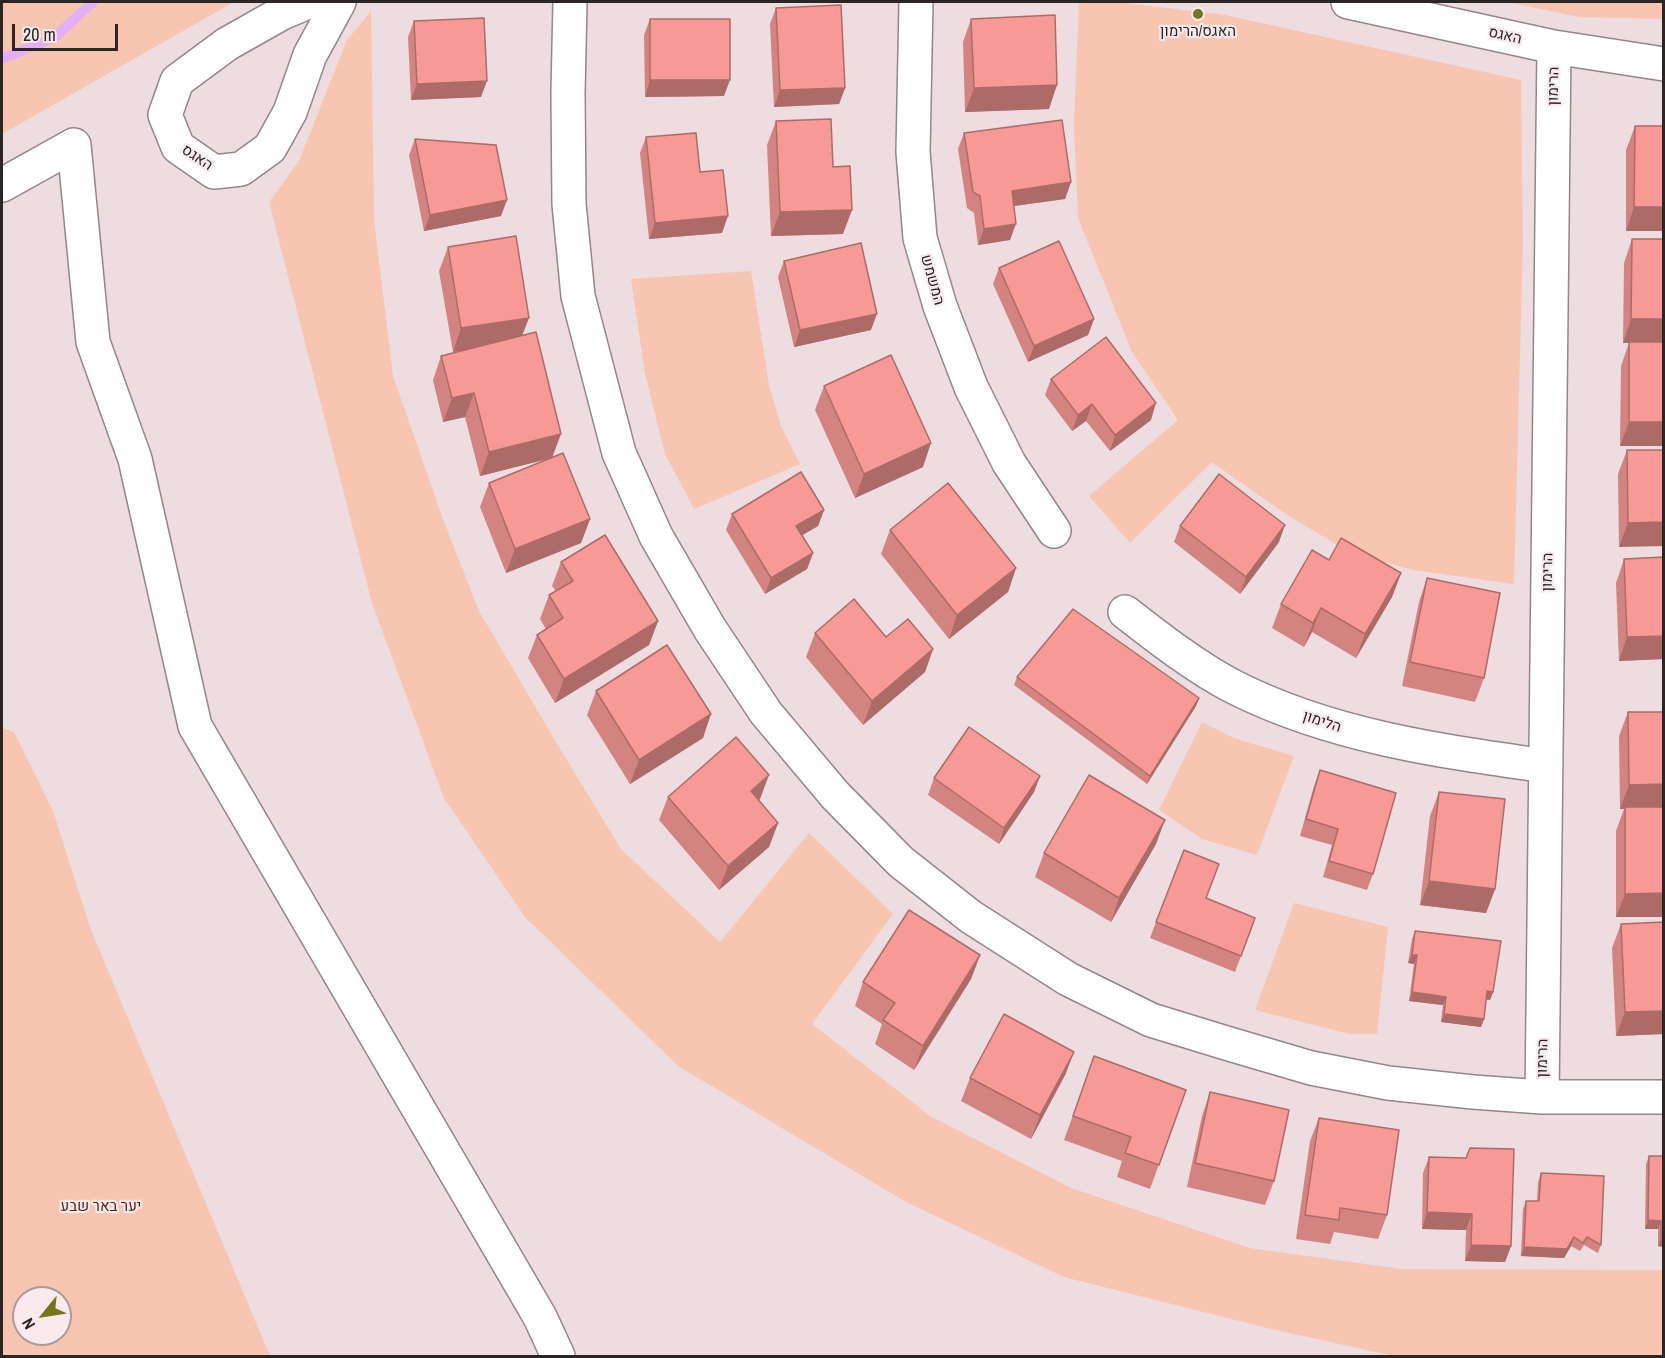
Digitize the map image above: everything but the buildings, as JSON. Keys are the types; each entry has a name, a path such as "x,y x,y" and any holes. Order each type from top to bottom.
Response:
{"street":[{"name":"האגס","path":"308,2 282,13 227,44 177,81 165,115 178,147 214,172 241,169 270,148 290,112 310,55 339,2"},
{"path":"570,2 569,204 578,296 619,453 656,536 710,628 766,713 835,795 901,862 971,917 1068,979 1151,1020 1311,1068 1377,1081 1542,1097 1664,1097"},
{"name":"המשמש","path":"916,2 913,152 920,238 940,306 971,387 1009,463 1054,531"},
{"name":"האגס","path":"1348,2 1554,47 1664,64"},
{"name":"הרימון","path":"1542,1097 1554,47"},
{"path":"2,185 74,145 93,342 135,459 195,726 540,1317 558,1356"},
{"name":"הלימון","path":"1125,612 1164,642 1233,687 1308,718 1360,734 1413,746 1546,766"}],"green space":[{"path":"2,2 234,2 2,134"},
{"path":"1079,2 1117,2 1225,15 1521,80 1523,241 1514,584 1413,570 1349,552 1287,515 1212,462 1130,543 1089,496 1178,420 1132,352 1078,218 1074,125"},
{"path":"1506,2 1663,2 1663,19 1580,17"},
{"path":"371,11 374,220 393,376 443,519 479,611 621,849 720,942 809,833 893,914 812,1024 930,1116 1071,1188 1250,1248 1401,1269 1663,1270 1663,1356 1394,1356 1267,1328 1064,1277 906,1202 678,1066 525,917 444,798 372,603 269,202 299,161 347,40"},
{"path":"751,271 769,385 781,426 800,464 694,509 665,454 645,373 631,279"},
{"path":"1202,722 1234,738 1294,756 1257,855 1202,839 1159,810"},
{"name":"יער באר שבע","path":"2,728 14,732 53,811 91,930 270,1356 2,1356"},
{"path":"1294,903 1388,927 1377,1034 1350,1034 1255,1010"}],"waterway":[{"path":"2,59 55,37 93,2"}],"place":[{"name":"האגס/הרימון","path":"1198,14"}]}
